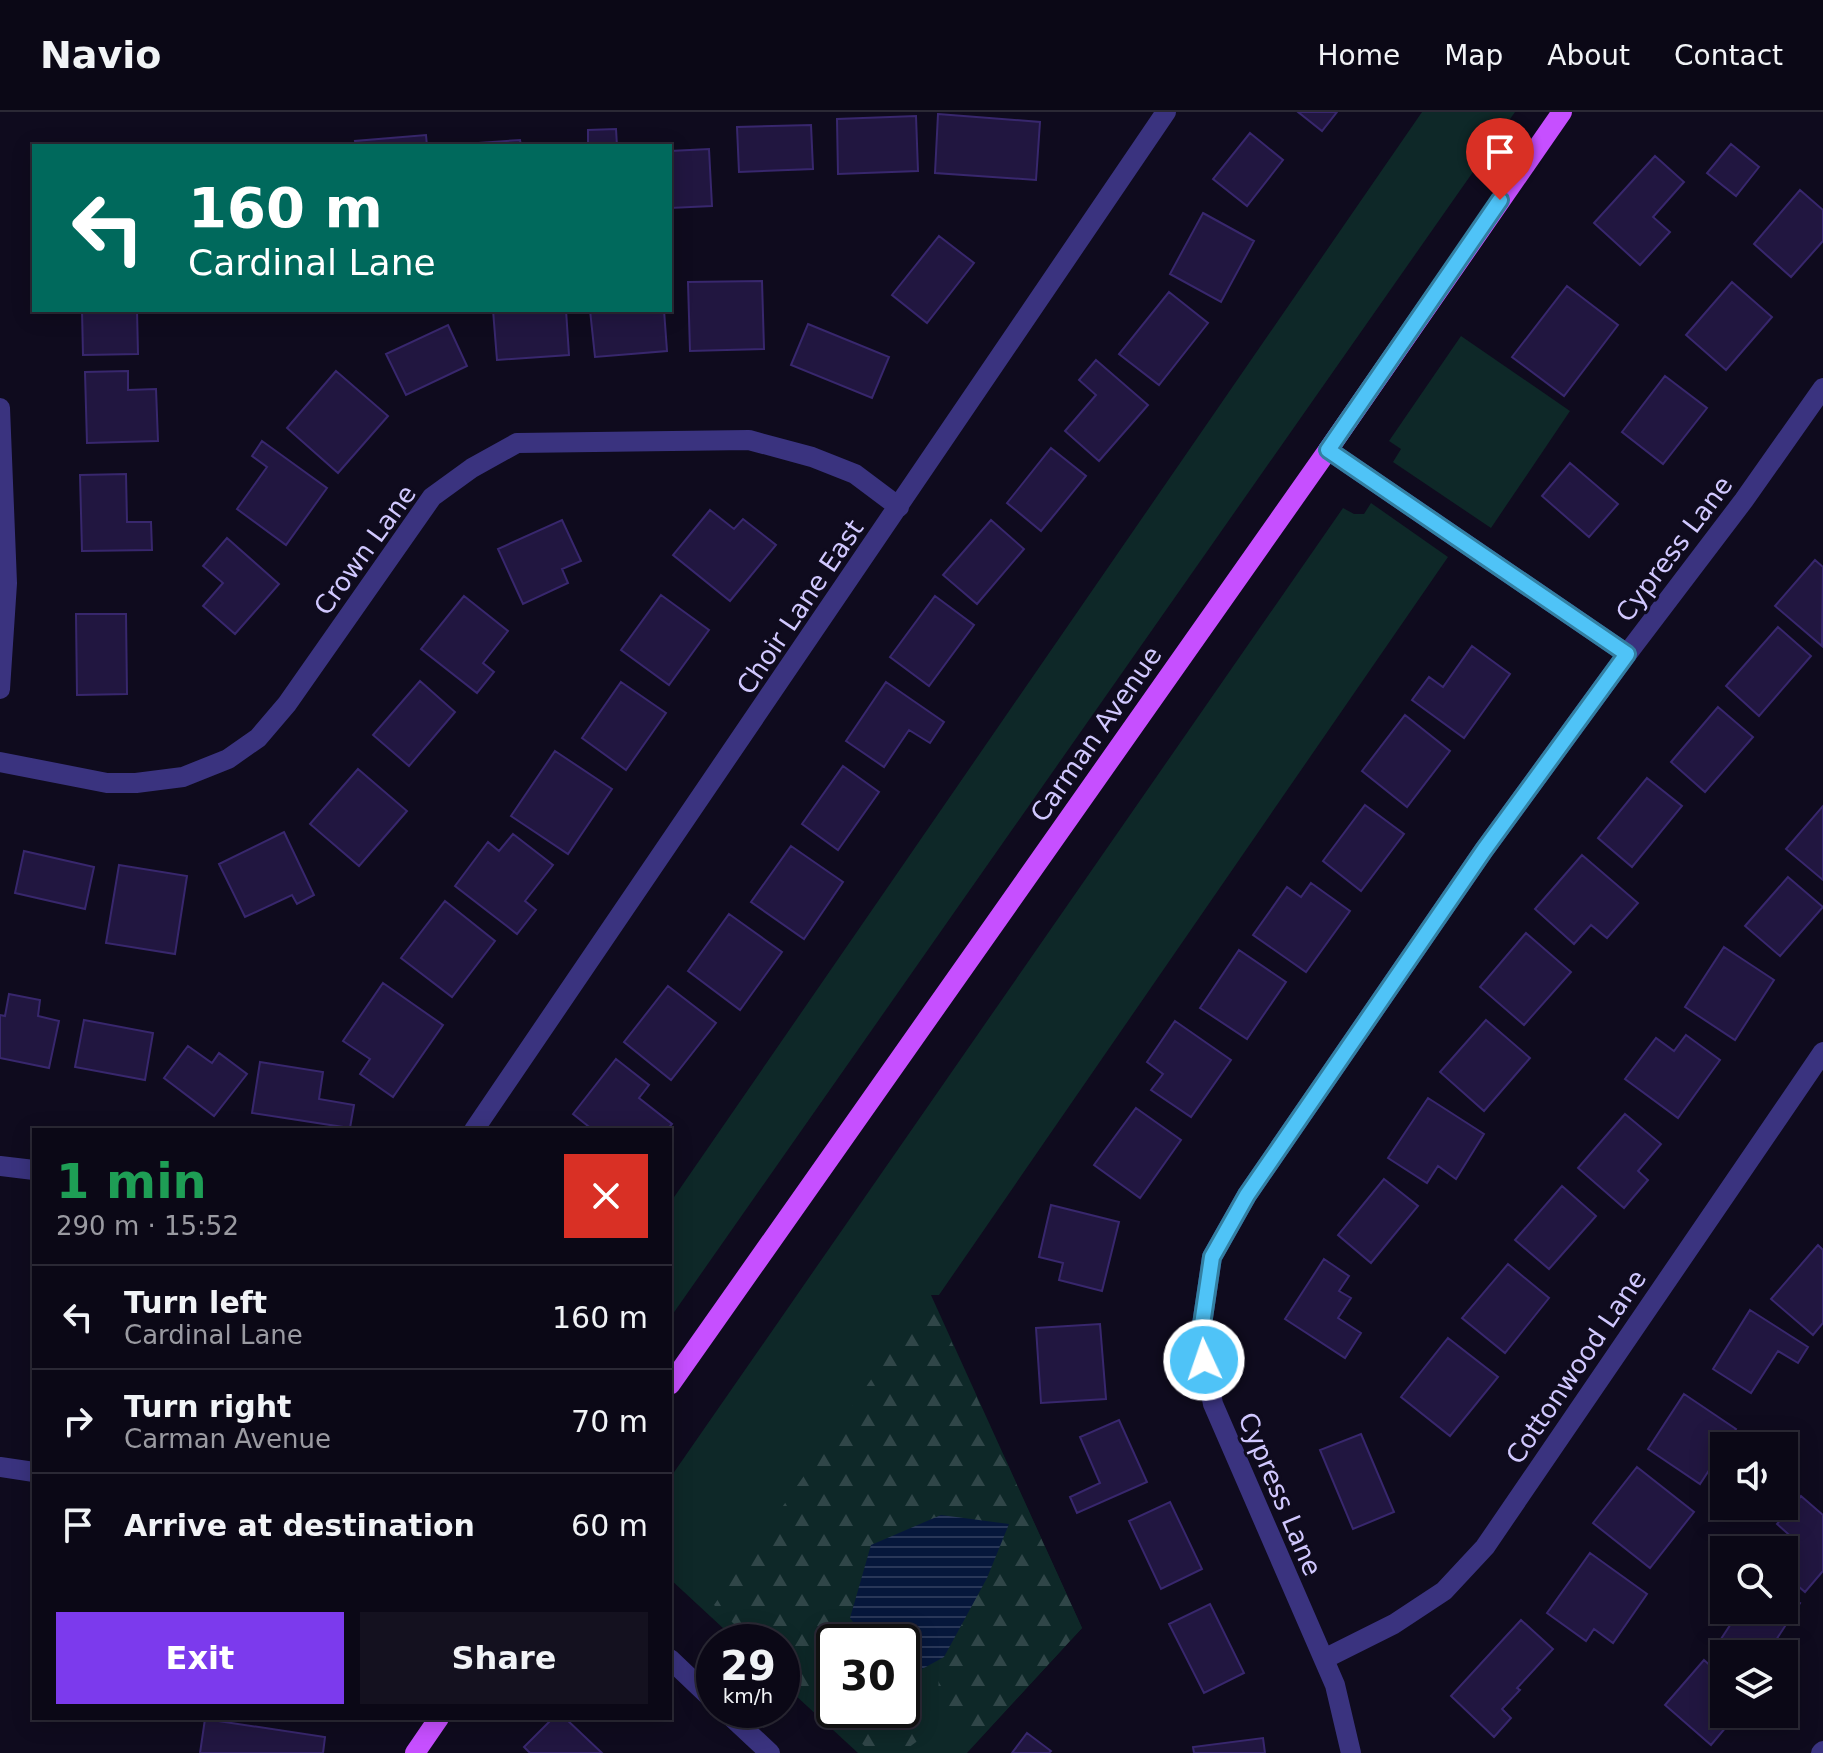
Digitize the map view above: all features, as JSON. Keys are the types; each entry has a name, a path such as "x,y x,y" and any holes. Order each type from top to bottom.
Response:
{"main road":[{"name":"Carman Avenue","path":"672,1382 1562,112"},
{"path":"415,1753 438,1720"}],"street":[{"name":"Choir Lane East","path":"475,1128 1166,112"},
{"name":"Cypress Lane","path":"1351,1753 1335,1685 1213,1404 1200,1338 1212,1257 1247,1195 1484,850 1744,500 1823,388"},
{"path":"0,408 7,583 0,689"},
{"name":"Crown Lane","path":"0,762 107,783 136,783 183,777 228,759 258,738 287,704 432,497 472,468 517,443 749,440 812,457 855,474 899,507"},
{"path":"1328,450 1627,654"},
{"name":"Cottonwood Lane","path":"1324,1659 1394,1624 1444,1591 1485,1547 1823,1052"},
{"path":"0,1166 32,1170"},
{"path":"0,1467 32,1472"},
{"path":"672,1661 696,1684"},
{"path":"743,1728 770,1753"}],"green space":[{"path":"1422,112 1515,112 672,1315 672,1200"},
{"path":"1461,336 1570,411 1491,528 1393,462 1401,449 1389,441"},
{"path":"1371,503 1448,557 939,1295 931,1295 1082,1628 967,1753 858,1753 831,1728 920,1728 920,1624 816,1624 816,1714 800,1700 800,1624 719,1624 672,1581 672,1475 1343,508 1354,514 1364,514"},
{"path":"930,1295 1082,1628 981,1737 938,1706 939,1660 944,1657 920,1647 920,1624 866,1624 850,1617 855,1624 816,1624 816,1705 800,1691 800,1624 734,1624 714,1605"},
{"path":"920,1707 924,1711 923,1737 901,1753 873,1753 843,1728 920,1728"}],"water":[{"path":"941,1515 1009,1524 987,1578 944,1657 920,1670 920,1624 854,1624 850,1618 871,1545"}],"building":[{"path":"1298,112 1337,112 1322,131"},
{"path":"938,114 1040,122 1036,180 935,173"},
{"path":"916,116 918,171 838,174 837,119"},
{"path":"811,125 813,169 739,172 737,127"},
{"path":"616,129 617,144 588,144 588,130"},
{"path":"1250,133 1283,160 1247,206 1213,179"},
{"path":"426,135 427,144 356,144 355,141"},
{"path":"520,140 521,144 465,144"},
{"path":"1731,144 1759,167 1736,196 1707,173"},
{"path":"709,149 712,206 672,208 672,151"},
{"path":"1655,156 1684,182 1653,217 1670,232 1640,265 1594,223"},
{"path":"1800,190 1823,210 1823,241 1791,277 1754,244"},
{"path":"1203,213 1254,241 1221,302 1170,274"},
{"path":"939,236 974,263 927,323 892,295"},
{"path":"762,281 764,349 690,351 688,282"},
{"path":"1732,282 1772,317 1726,370 1686,335"},
{"path":"1567,286 1618,325 1564,396 1512,357"},
{"path":"1169,292 1208,323 1159,385 1119,354"},
{"path":"82,312 137,312 138,354 83,355"},
{"path":"493,312 566,312 569,355 497,360"},
{"path":"590,312 664,312 667,351 595,357"},
{"path":"808,324 889,357 872,398 791,365"},
{"path":"448,325 467,366 406,395 386,354"},
{"path":"1096,360 1148,405 1099,461 1065,431 1096,395 1079,380"},
{"path":"128,371 128,390 156,389 158,441 87,443 85,372"},
{"path":"336,371 388,416 338,473 287,428"},
{"path":"1665,376 1707,408 1663,464 1622,432"},
{"path":"262,441 327,488 286,545 237,509 267,467 252,456"},
{"path":"1051,448 1086,476 1041,531 1007,503"},
{"path":"1570,463 1618,504 1589,537 1542,496"},
{"path":"126,474 127,522 151,522 152,550 82,551 80,475"},
{"path":"710,510 734,529 743,519 776,545 730,601 673,555"},
{"path":"562,520 581,561 562,569 568,583 523,604 498,549"},
{"path":"991,520 1024,549 977,604 943,575"},
{"path":"227,538 279,584 235,634 203,606 223,583 203,566"},
{"path":"1815,560 1823,567 1822,646 1775,606"},
{"path":"661,595 709,630 669,685 621,650"},
{"path":"464,596 508,631 483,663 494,672 477,693 421,649"},
{"path":"935,596 974,625 929,686 890,657"},
{"path":"76,614 126,614 127,694 77,695"},
{"path":"1778,627 1811,656 1759,716 1726,686"},
{"path":"1472,646 1510,674 1464,738 1412,700 1429,677 1443,687"},
{"path":"420,681 455,712 409,766 373,735"},
{"path":"621,682 666,713 626,770 582,738"},
{"path":"886,682 944,722 930,743 909,730 884,767 846,741"},
{"path":"1718,707 1753,737 1705,792 1671,762"},
{"path":"1405,715 1450,751 1407,807 1362,771"},
{"path":"555,751 612,789 568,854 511,816"},
{"path":"843,766 879,792 838,850 802,824"},
{"path":"358,769 407,811 359,866 310,824"},
{"path":"1647,778 1682,806 1632,867 1598,838"},
{"path":"1365,805 1404,834 1361,891 1323,861"},
{"path":"1823,806 1823,880 1786,849"},
{"path":"284,832 314,895 297,904 292,895 245,917 219,864"},
{"path":"513,834 553,865 525,901 536,910 517,934 455,886 488,842 499,851"},
{"path":"791,846 843,882 804,939 751,902"},
{"path":"24,851 94,867 85,909 15,893"},
{"path":"1582,855 1638,903 1607,938 1591,925 1574,944 1535,909"},
{"path":"119,865 187,876 175,954 106,943"},
{"path":"1788,877 1823,907 1780,956 1745,926"},
{"path":"1311,883 1350,911 1306,972 1253,935 1287,887 1301,897"},
{"path":"445,901 495,941 452,997 401,958"},
{"path":"729,914 782,952 740,1010 688,971"},
{"path":"1526,933 1571,972 1524,1025 1480,987"},
{"path":"1724,947 1774,980 1735,1040 1685,1007"},
{"path":"1239,950 1286,982 1247,1039 1200,1008"},
{"path":"383,983 443,1025 393,1097 360,1074 370,1059 343,1041"},
{"path":"668,986 716,1023 671,1080 624,1042"},
{"path":"9,994 40,1000 38,1016 59,1021 49,1068 0,1058 0,1015 5,1016"},
{"path":"84,1020 153,1033 145,1080 75,1067"},
{"path":"1486,1020 1530,1058 1484,1111 1440,1072"},
{"path":"1175,1021 1231,1060 1191,1117 1151,1090 1163,1074 1147,1062"},
{"path":"1686,1035 1720,1060 1678,1118 1625,1079 1656,1038 1674,1051"},
{"path":"188,1046 212,1063 219,1053 247,1074 214,1116 164,1078"},
{"path":"616,1059 649,1085 639,1098 672,1124 669,1128 590,1128 573,1114"},
{"path":"260,1062 323,1072 319,1099 354,1105 350,1128 252,1113"},
{"path":"1428,1098 1484,1134 1456,1179 1438,1166 1427,1183 1388,1158"},
{"path":"1136,1108 1181,1140 1140,1198 1094,1165"},
{"path":"1625,1114 1661,1144 1638,1171 1648,1180 1624,1208 1578,1168"},
{"path":"1384,1179 1418,1206 1371,1263 1338,1235"},
{"path":"1562,1186 1596,1216 1549,1269 1515,1240"},
{"path":"1051,1205 1119,1222 1102,1291 1059,1280 1063,1263 1039,1257"},
{"path":"1818,1245 1823,1250 1823,1323 1813,1335 1771,1299"},
{"path":"1324,1259 1349,1276 1339,1291 1351,1298 1338,1318 1361,1333 1345,1358 1285,1319"},
{"path":"1508,1264 1549,1298 1505,1353 1462,1318"},
{"path":"1750,1310 1808,1347 1798,1363 1778,1351 1751,1393 1713,1369"},
{"path":"1100,1324 1106,1399 1041,1403 1036,1328"},
{"path":"1448,1338 1498,1377 1450,1436 1401,1397"},
{"path":"1684,1394 1736,1429 1734,1432 1710,1432 1710,1469 1700,1484 1648,1449"},
{"path":"1119,1420 1147,1482 1077,1513 1070,1497 1100,1483 1080,1437"},
{"path":"1361,1434 1394,1512 1353,1529 1320,1450"},
{"path":"1637,1467 1694,1512 1650,1568 1593,1523"},
{"path":"1801,1496 1823,1515 1823,1571 1805,1592 1798,1586 1798,1536 1790,1536 1777,1524 1780,1520 1798,1520 1798,1500"},
{"path":"1170,1502 1202,1569 1161,1589 1129,1521"},
{"path":"1590,1553 1647,1594 1613,1643 1594,1629 1586,1641 1547,1613"},
{"path":"1210,1604 1244,1673 1204,1693 1169,1624"},
{"path":"1521,1620 1553,1649 1502,1709 1511,1718 1494,1737 1451,1696"},
{"path":"1731,1624 1786,1624 1776,1640 1721,1639"},
{"path":"1704,1660 1710,1665 1710,1728 1725,1728 1711,1745 1665,1705"},
{"path":"205,1720 325,1737 323,1753 200,1753"},
{"path":"551,1720 567,1720 602,1753 530,1753 524,1747"},
{"path":"1027,1733 1051,1751 1012,1753"},
{"path":"1263,1738 1265,1753 1194,1753 1193,1747"}],"route":[{"path":"1204,1360 1200,1338 1212,1257 1247,1195 1484,850 1627,654 1328,450 1500,200"}]}
